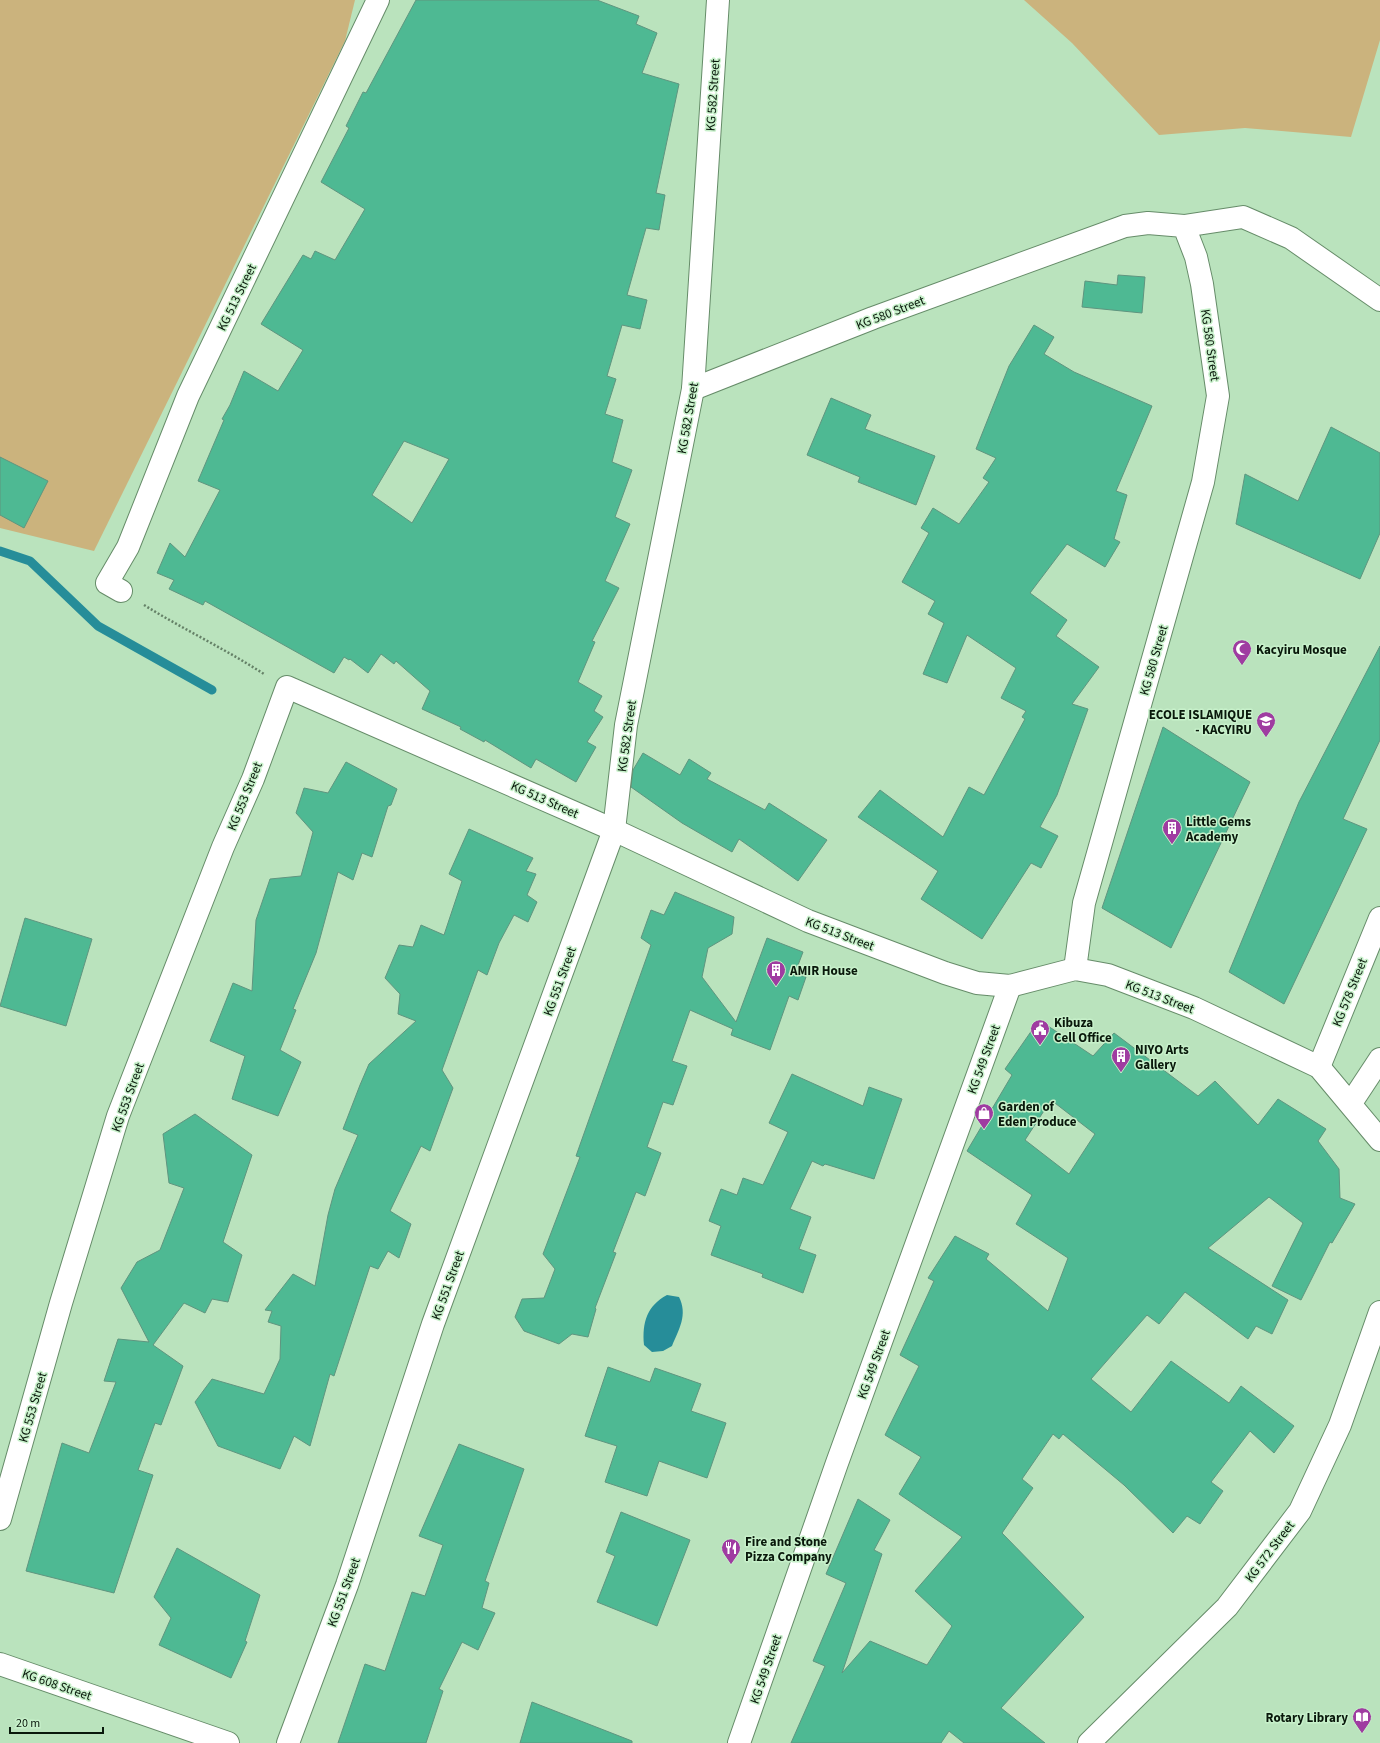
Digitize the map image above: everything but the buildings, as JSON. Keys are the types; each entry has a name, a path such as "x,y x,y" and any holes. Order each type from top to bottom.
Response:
{"street":[{"name":"KG 513 Street","path":"121,591 107,583 128,547 188,396 378,0"},
{"name":"KG 582 Street","path":"614,830 626,725 694,389 718,0"},
{"path":"1184,226 1243,217 1291,238 1380,300"},
{"name":"KG 580 Street","path":"694,389 873,318 1125,226 1148,223 1184,226 1196,257 1202,284 1218,396 1203,482 1084,903 1075,970"},
{"name":"KG 513 Street","path":"287,687 614,830 808,921 945,973 977,983 1010,986 1075,970 1108,975 1194,1008 1319,1067 1351,1103 1380,1140"},
{"name":"KG 553 Street","path":"0,1519 118,1116 221,854 253,779 287,687"},
{"name":"KG 551 Street","path":"288,1743 347,1585 433,1324 614,830"},
{"name":"KG 578 Street","path":"1319,1067 1380,918"},
{"name":"KG 549 Street","path":"739,1743 837,1463 1010,986"},
{"path":"1351,1103 1380,1059"},
{"name":"KG 572 Street","path":"1089,1743 1227,1608 1300,1511 1340,1425 1380,1312"},
{"name":"KG 608 Street","path":"0,1664 228,1743"}],"path":[{"path":"121,591 174,623 226,650 267,675"}],"shaded area":[{"path":"0,0 355,0 345,41 94,551 0,528"},
{"path":"1024,0 1380,0 1380,40 1351,137 1245,128 1159,135 1072,43"}],"water":[{"path":"667,1295 679,1297 683,1310 682,1322 672,1346 663,1351 652,1352 644,1345 645,1322 650,1310 660,1299"}],"waterway":[{"path":"0,551 30,561 98,626 212,690"}],"place":[{"name":"Kacyiru Mosque","path":"1242,666"},
{"name":"ECOLE ISLAMIQUE - KACYIRU","path":"1266,738"},
{"name":"Little Gems Academy","path":"1172,845"},
{"name":"AMIR House","path":"776,987"},
{"name":"Kibuza Cell Office","path":"1040,1046"},
{"name":"NIYO Arts Gallery","path":"1121,1073"},
{"name":"Garden of Eden Produce","path":"984,1130"},
{"name":"Fire and Stone Pizza Company","path":"731,1565"},
{"name":"Rotary Library","path":"1362,1734"}]}
